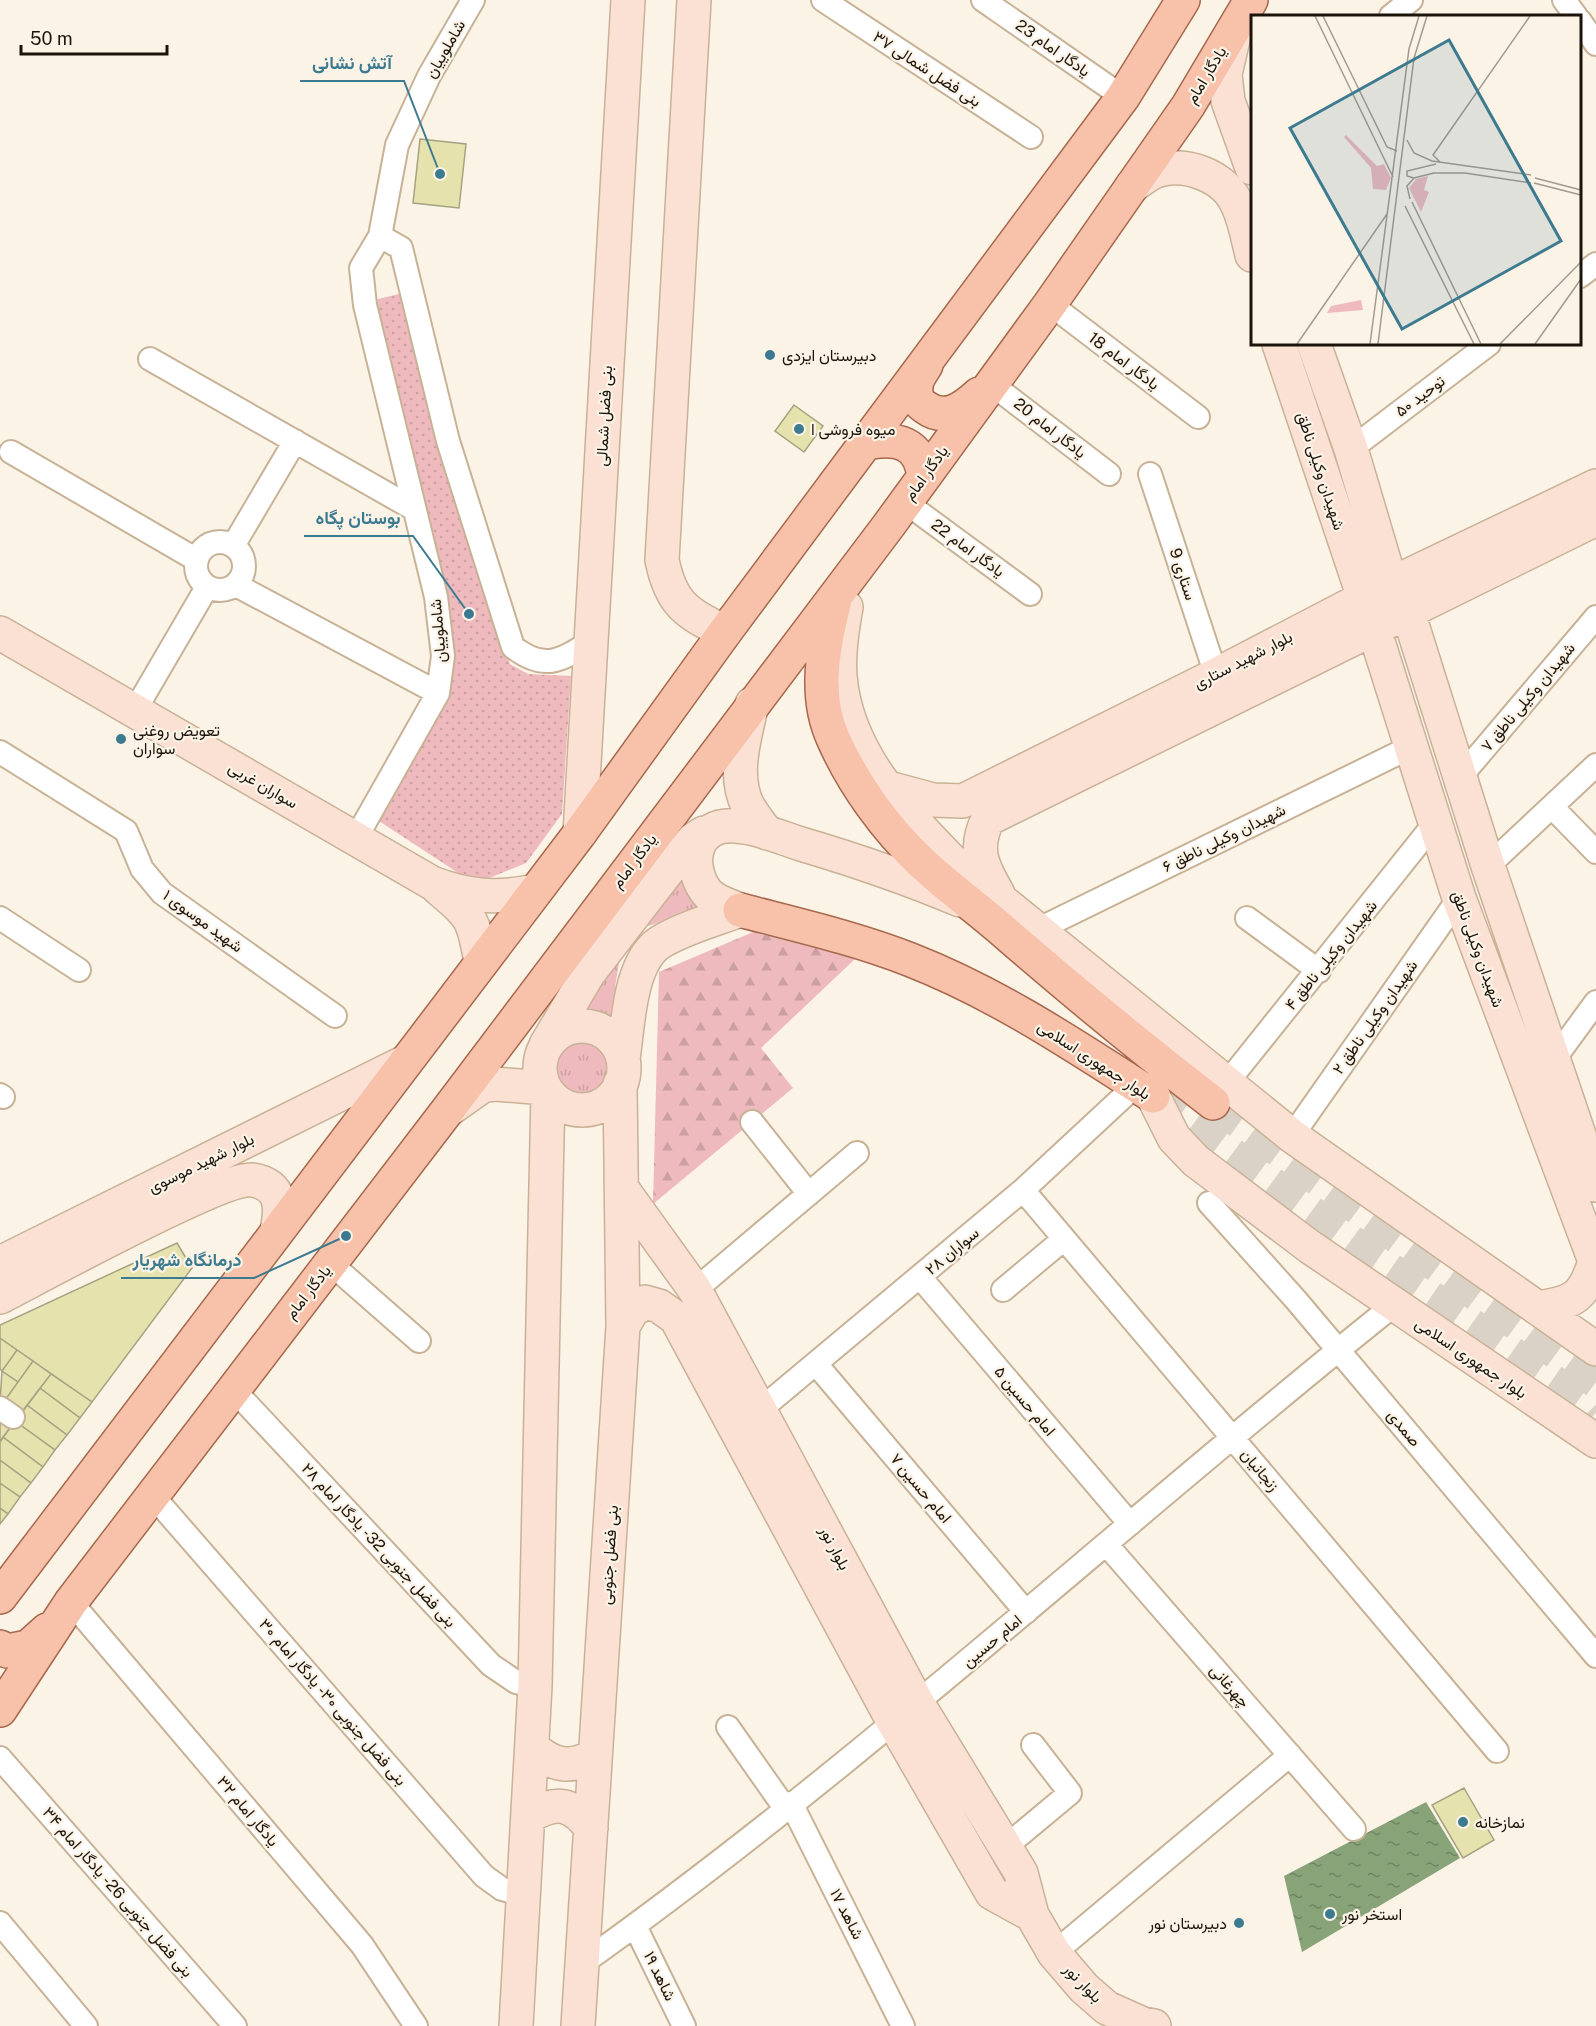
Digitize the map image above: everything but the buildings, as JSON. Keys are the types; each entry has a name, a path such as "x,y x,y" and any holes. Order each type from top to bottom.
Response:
{"main road":[{"name":"بنی فضل شمالی","path":"580,832 628,0"},
{"path":"694,0 662,560 668,587 681,605 700,620 725,632"},
{"path":"3,1595 580,832 725,632 1123,96 1183,0"},
{"path":"1244,12 1225,74 1228,100 1247,130 1251,160"},
{"name":"یادگار امام","path":"0,1710 63,1613 447,1111 915,490 990,382 1050,304 1188,106 1244,12"},
{"path":"1132,186 1154,171 1171,168 1187,168 1216,180 1229,191 1238,205 1251,251"},
{"name":"شهیدان وکیلی ناطق","path":"1279,345 1343,536 1377,591"},
{"name":"شهیدان وکیلی ناطق","path":"1314,345 1351,449 1374,530 1377,591"},
{"path":"928,361 916,385 916,395 920,404 938,414 964,408 990,382"},
{"path":"866,443 885,439 901,443 914,450 922,461 915,490"},
{"name":"بلوار شهید ستاری","path":"976,810 1216,675 1377,591 1596,486"},
{"name":"بلوار شهید ستاری","path":"885,787 976,810 1374,629 1596,519"},
{"path":"1343,536 1349,540 1362,540 1374,530"},
{"name":"بلوار جمهوری اسلامی","path":"843,585 840,676 848,719 864,753 885,787 911,819 950,859 1037,930 1219,1094"},
{"name":"بلوار جمهوری اسلامی","path":"843,585 824,643 822,673 824,706 832,737 882,819 922,863 1072,991 1219,1094 1292,1136 1596,1349"},
{"path":"1408,612 1488,866 1555,1058 1596,1185"},
{"name":"شهیدان وکیلی ناطق","path":"1374,629 1459,897 1595,1263"},
{"name":"سواران غربی","path":"0,633 432,882"},
{"path":"752,704 742,752 740,783 757,830"},
{"path":"976,810 978,846 987,874 1004,903"},
{"path":"516,2026 536,1686 547,1090 540,1070 546,1045 588,974 679,856 693,840 706,832 724,826 757,830 911,880 970,904"},
{"path":"706,832 696,853 697,872 705,890 712,897 740,910"},
{"path":"432,882 457,892 479,896 506,897 535,891"},
{"path":"432,882 466,912 475,927 481,962"},
{"path":"447,1111 482,1086 495,1084 547,1090 559,1103 572,1109 587,1110 601,1105 612,1096 622,1072 633,987 640,968 653,948 678,934 740,910"},
{"name":"بلوار جمهوری اسلامی","path":"740,910 848,939 911,960 1033,1020 1144,1090 1174,1138 1196,1161 1310,1247 1394,1305 1582,1421 1596,1441"},
{"path":"546,1045 555,1035 568,1028 582,1026 596,1028 608,1035 618,1046 622,1072"},
{"name":"بلوار شهید موسوی","path":"0,1263 403,1064"},
{"name":"بنی فضل جنوبی","path":"578,2026 580,1965 623,1326 622,1072"},
{"name":"بلوار شهید موسوی","path":"0,1297 182,1206 238,1181 253,1180 267,1185 276,1196 282,1208 277,1230"},
{"name":"بلوار نور","path":"623,1190 690,1281 761,1409 992,1893 1032,1915"},
{"path":"1537,1308 1568,1302 1583,1291 1595,1263"},
{"name":"بلوار نور","path":"690,1281 667,1266 659,1275 662,1298 676,1318 905,1712 1021,1873 1032,1915 1054,1953 1084,1988 1107,2008 1148,2025"},
{"path":"623,1326 632,1311 645,1302 659,1306 676,1318"},
{"path":"0,1647 7,1651 28,1647 63,1613"},
{"path":"533,1748 546,1760 562,1765 579,1764 594,1756"},
{"path":"530,1816 545,1806 564,1805 580,1814 591,1828"}],"street":[{"name":"شاملوییان","path":"356,838 438,693 443,656 439,621 414,509 364,305 361,268 380,236 397,145 429,76 473,0"},
{"name":"بنی فضل شمالی ۳۷","path":"823,0 1031,137"},
{"name":"یادگار امام 23","path":"983,0 1123,96"},
{"path":"1564,0 1575,15"},
{"path":"1581,22 1596,44"},
{"path":"380,236 401,248 448,441 513,647 527,658 560,662 592,641"},
{"path":"1581,275 1596,264"},
{"name":"یادگار امام 18","path":"1050,304 1198,417"},
{"name":"توحید ۵۰","path":"1351,449 1488,345"},
{"path":"150,359 414,509"},
{"name":"یادگار امام 20","path":"990,382 1109,474"},
{"path":"233,546 295,441"},
{"path":"11,453 196,560"},
{"name":"ستاری 9","path":"1150,474 1216,675"},
{"name":"یادگار امام 22","path":"915,490 1030,594"},
{"path":"219,542 233,546 243,558 244,573 236,585 222,591 207,587 198,575 196,560 204,548 219,542"},
{"path":"236,585 438,693"},
{"path":"134,712 207,587"},
{"name":"شهیدان وکیلی ناطق ۷","path":"1461,776 1596,617"},
{"name":"شهیدان وکیلی ناطق ۶","path":"1037,930 1411,747"},
{"name":"شهید موسوی ۱","path":"0,752 126,831 142,868 162,893 335,1016"},
{"path":"1488,866 1596,765"},
{"path":"1552,807 1596,852"},
{"name":"شهیدان وکیلی ناطق ۴","path":"1219,1094 1434,824"},
{"name":"شهیدان وکیلی ناطق ٢","path":"1292,1136 1459,897"},
{"path":"0,918 79,970"},
{"path":"1248,918 1319,971"},
{"path":"1555,1058 1596,1002"},
{"name":"سواران ۲۸","path":"761,1409 1144,1090"},
{"path":"752,1122 809,1194"},
{"path":"690,1281 809,1194 857,1153"},
{"name":"زنجانیان","path":"1023,1191 1497,1751"},
{"name":"صمدی","path":"1209,1203 1338,1350 1596,1656"},
{"path":"1003,1290 1064,1239"},
{"path":"330,1263 418,1341"},
{"name":"امام حسین ۵","path":"920,1277 1130,1524"},
{"name":"امام حسین","path":"580,1965 635,1926 905,1712 1394,1305"},
{"name":"امام حسین ۷","path":"816,1364 1026,1612"},
{"name":"بنی فضل جنوبی 32 - یادگار امام ۲۸","path":"233,1389 491,1665 516,1682 536,1686"},
{"name":"بنی فضل جنوبی ۳۰ - یادگار امام ۳۰","path":"153,1496 484,1875 502,1889 524,1896"},
{"name":"چهرغانی","path":"1106,1544 1354,1829"},
{"name":"یادگار امام ۳۲","path":"63,1613 362,1945 416,2026"},
{"name":"شاهد ۱۷","path":"728,1727 788,1806 903,2026"},
{"path":"1004,1848 1070,1794 1033,1745"},
{"path":"1054,1953 1290,1755"},
{"name":"بنی فضل جنوبی 26 - یادگار امام ۳۴","path":"0,1758 235,2026"},
{"path":"0,1923 86,2026"},
{"name":"شاهد ۱۹","path":"635,1926 684,2026"}],"green space":[{"path":"403,293 476,571 510,664 528,674 571,676 562,814 526,863 475,884 379,821 448,694 374,300"},
{"path":"683,867 702,915 675,918 638,929"},
{"path":"753,932 856,958 761,1048 793,1088 653,1204 659,972"},
{"path":"621,951 615,987 619,1023 597,1011 576,1012"},
{"path":"582,1033 595,1036 606,1043 613,1054 616,1067 613,1080 606,1091 595,1098 582,1101 569,1098 558,1091 551,1080 548,1067 551,1054 558,1043 569,1036"}],"water":[{"name":"استخر نور","path":"1426,1802 1460,1858 1302,1952 1284,1876"}],"tunnel":[{"path":"1153,1096 1370,1255 1588,1405 1596,1413"},
{"path":"1213,1103 1596,1382"}],"place":[{"name":"آتش نشانی","path":"440,174"},
{"name":"دبیرستان ایزدی","path":"770,355"},
{"name":"میوه فروشی ا","path":"799,429"},
{"name":"بوستان پگاه","path":"469,614"},
{"name":"تعویض روغنی سواران","path":"121,739"},
{"name":"درمانگاه شهریار","path":"346,1236"},
{"name":"نمازخانه","path":"1463,1822"},
{"name":"استخر نور","path":"1330,1914"},
{"name":"دبیرستان نور","path":"1239,1923"}]}
